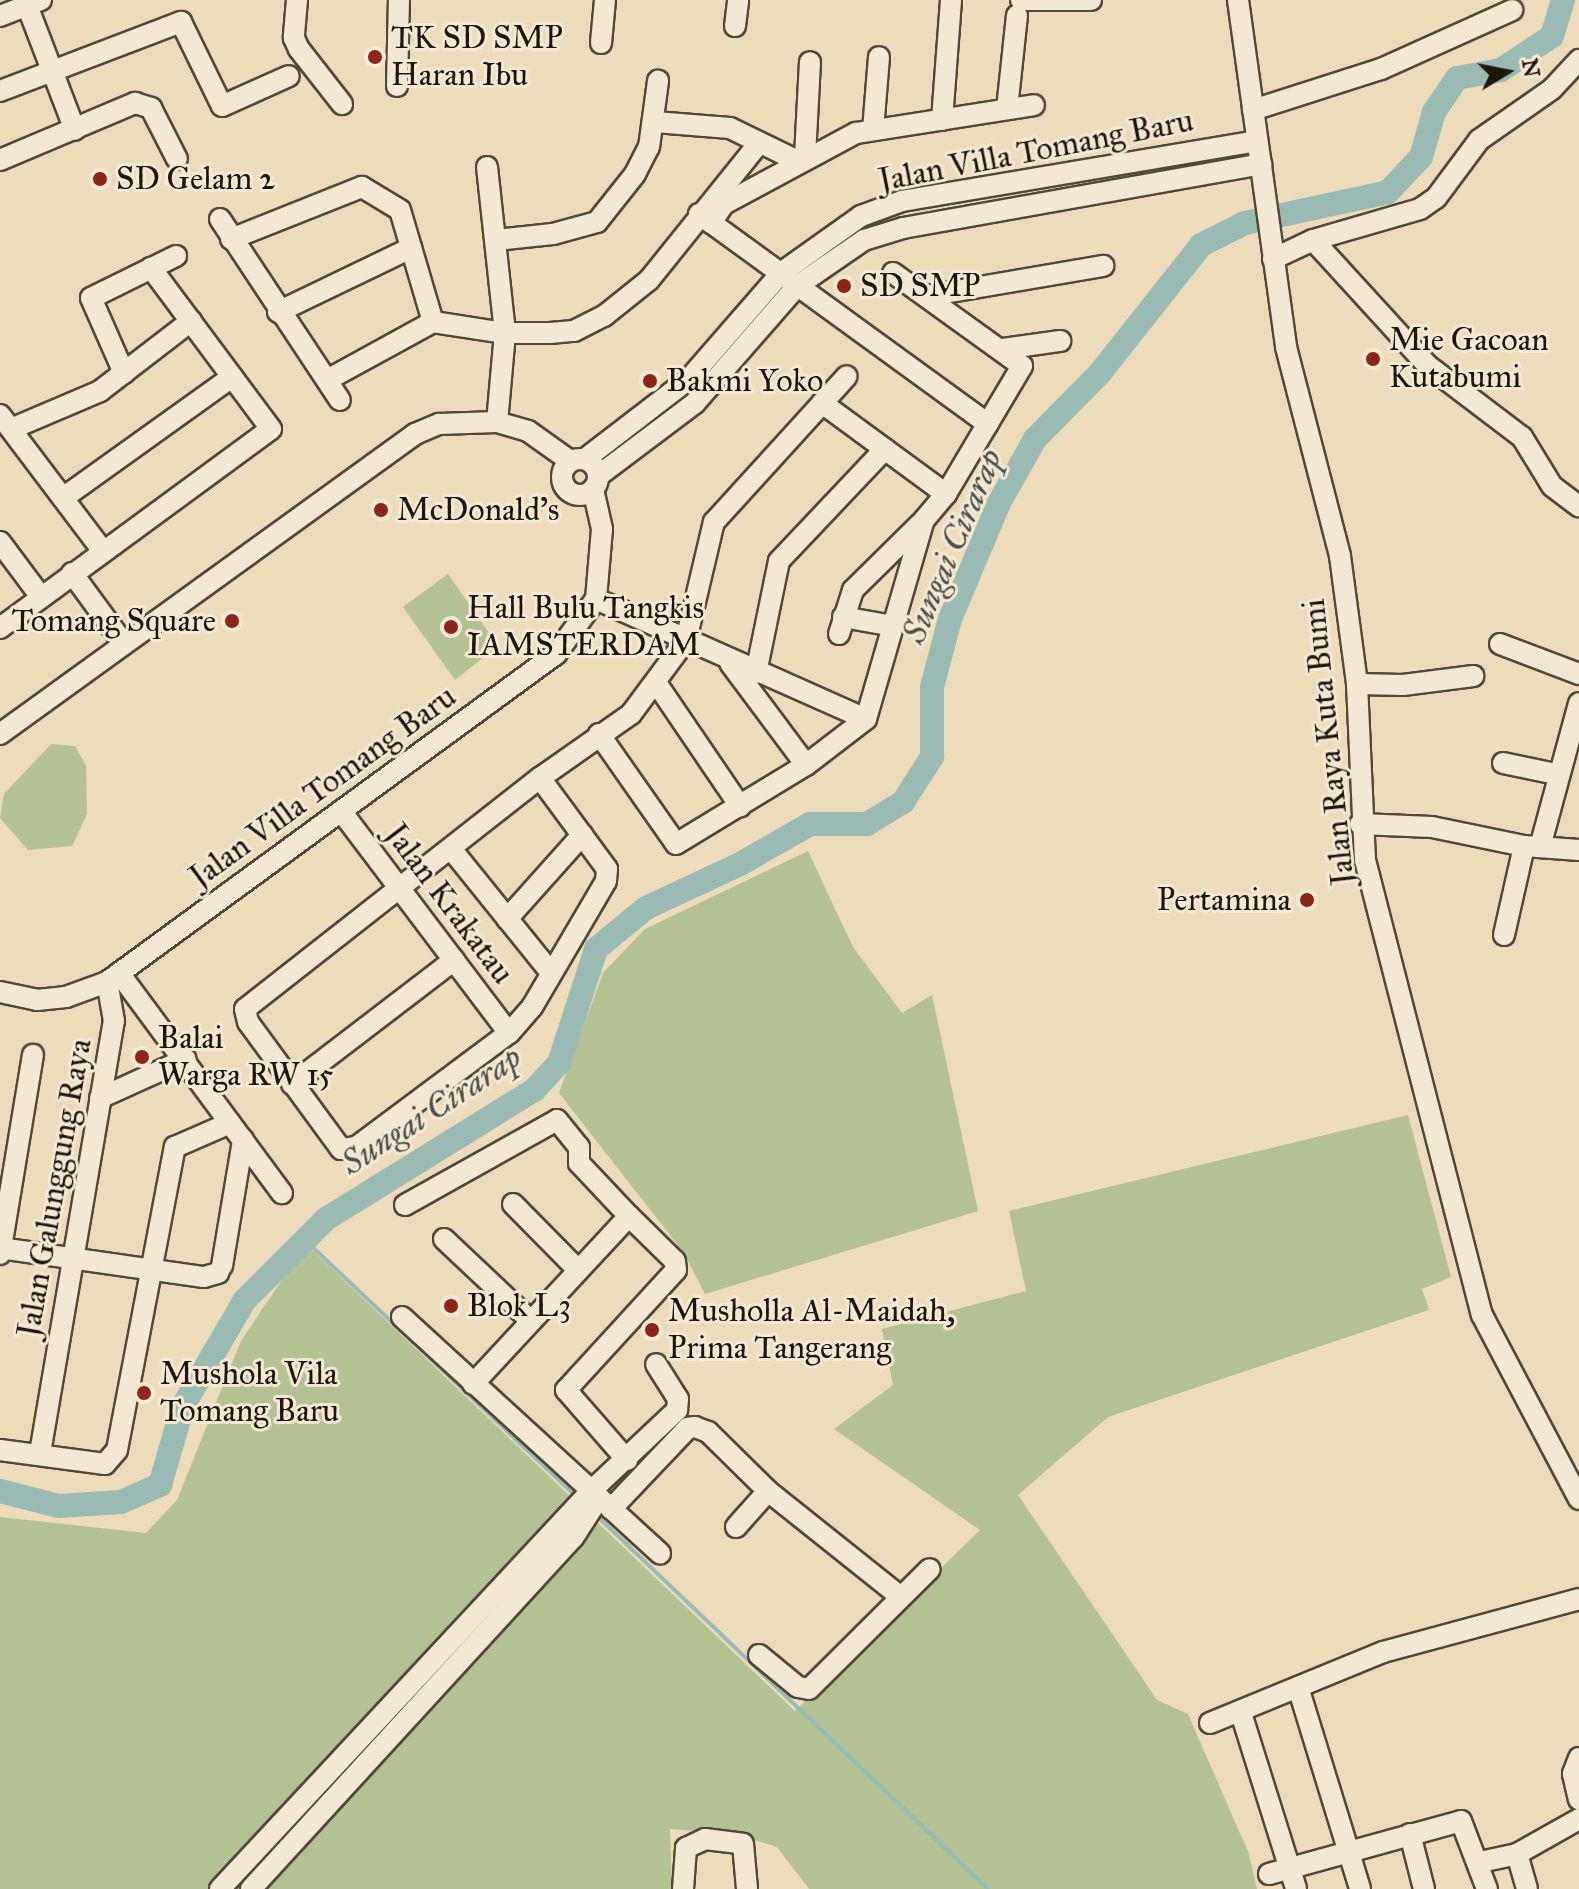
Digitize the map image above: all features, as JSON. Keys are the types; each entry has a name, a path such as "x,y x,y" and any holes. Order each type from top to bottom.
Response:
{"street":[{"path":"297,0 294,38 299,49 342,104"},
{"path":"397,86 399,0"},
{"path":"601,43 605,0"},
{"path":"735,26 738,0"},
{"path":"942,120 951,0"},
{"path":"1007,109 1019,8 1091,0"},
{"name":"Jalan Raya Kuta Bumi","path":"1238,0 1286,347 1340,556 1357,684 1360,824 1427,1117 1482,1315 1579,1499"},
{"path":"0,16 34,1 80,128"},
{"path":"1253,110 1381,69 1512,10"},
{"path":"0,91 181,22 222,106 289,76"},
{"path":"873,130 879,57"},
{"path":"1272,253 1428,203 1479,140 1552,89 1579,60"},
{"path":"801,159 810,62"},
{"path":"496,240 553,234 597,222 635,174 655,122 658,81"},
{"path":"0,160 135,103 148,105 177,159"},
{"path":"705,219 724,204 801,159 873,130 1034,105"},
{"path":"655,122 730,128 752,134 759,143 801,159"},
{"name":"Jalan Villa Tomang Baru","path":"595,482 695,403 823,239 902,201 1257,141"},
{"path":"327,380 433,322 505,333 574,331 604,316 649,280 705,219 759,143"},
{"path":"1192,151 1195,174"},
{"name":"Jalan Villa Tomang Baru","path":"577,460 689,379 789,280 864,240 903,228 1261,164"},
{"path":"487,167 505,333 497,422"},
{"path":"231,239 358,187 400,210 433,322"},
{"path":"220,219 278,312 340,400"},
{"path":"705,219 988,424"},
{"path":"1313,240 1427,365 1522,437 1552,486 1579,506"},
{"path":"278,312 411,248"},
{"path":"124,373 91,298 176,256"},
{"path":"927,296 1103,266"},
{"path":"0,628 271,429 151,268"},
{"path":"893,273 1003,349 1022,370 946,494 853,590 841,626 893,626"},
{"path":"103,551 5,422 100,391 191,321"},
{"path":"1003,349 1060,341"},
{"path":"540,778 607,869 606,881 549,970 532,1007 509,1033 346,1150 335,1145 244,1014 540,778 631,714 657,684 686,640 714,522 847,376"},
{"path":"63,498 232,377"},
{"path":"822,403 946,494"},
{"path":"0,734 415,434 439,424 497,422 528,431 577,460 595,482 602,529 596,599 730,663 866,719"},
{"path":"756,673 779,561 885,449"},
{"path":"577,460 562,474 565,486 580,495 595,482"},
{"path":"599,734 676,844 806,765 866,719 924,520"},
{"path":"1,545 41,597"},
{"path":"72,573 124,644"},
{"name":"Jalan Villa Tomang Baru","path":"0,992 37,1000 66,997 113,978 556,654 596,599"},
{"path":"1500,644 1579,674"},
{"path":"730,663 806,765"},
{"path":"1357,684 1403,685 1473,676"},
{"path":"657,684 740,806"},
{"path":"1504,935 1577,711"},
{"path":"1503,763 1556,774"},
{"name":"Jalan Krakatau","path":"341,811 509,1033"},
{"path":"1360,824 1432,827 1532,847 1579,850"},
{"path":"507,919 582,835"},
{"path":"452,850 549,970"},
{"path":"292,1084 454,960"},
{"path":"113,978 186,1059 282,1193"},
{"name":"Jalan Galunggung Raya","path":"40,1453 75,1260 115,1008 113,978"},
{"path":"33,1055 0,1250 204,1277 220,1269 243,1140"},
{"path":"100,1098 186,1059"},
{"path":"405,1205 557,1120 579,1147 579,1163 675,1261 676,1270 566,1390 627,1460"},
{"path":"0,1450 105,1464 117,1450 175,1147 230,1123"},
{"path":"513,1204 578,1270"},
{"path":"473,1384 629,1216"},
{"path":"444,1239 530,1320"},
{"path":"402,1317 660,1553"},
{"path":"251,1889 573,1538 627,1460 677,1410 678,1399 656,1364"},
{"path":"220,1889 600,1500 688,1428 708,1432 768,1491 901,1597"},
{"path":"736,1527 768,1491"},
{"path":"759,1655 798,1687 809,1689 930,1569"},
{"path":"1210,1723 1241,1713 1383,1652 1579,1599"},
{"path":"1298,1687 1360,1889"},
{"path":"1241,1713 1280,1871 1296,1889"},
{"path":"1579,1758 1573,1774 1579,1799"},
{"path":"1480,1862 1517,1854 1579,1819"},
{"path":"1280,1871 1464,1822 1487,1889"},
{"path":"1410,1834 1424,1889"},
{"path":"683,1889 686,1848 705,1839 743,1844 748,1887"},
{"path":"1517,1854 1527,1889"}],"green space":[{"name":"Hall Bulu Tangkis IAMSTERDAM","path":"448,574 498,646 455,680 403,607"},
{"path":"51,744 75,746 86,766 87,814 72,846 28,850 0,818 4,794"},
{"path":"808,851 853,947 902,1013 932,995 978,1211 705,1294 684,1253 559,1093 603,973 645,929"},
{"path":"1408,1115 1451,1277 1422,1289 1429,1310 1108,1417 1018,1495 1157,1700 1188,1714 1249,1854 1257,1889 809,1889 777,1847 736,1834 670,1829 672,1889 0,1889 0,1517 146,1533 177,1500 241,1341 306,1244 795,1711 980,1530 834,1429 893,1385 882,1329 1026,1291 1009,1211"}],"waterway":[{"name":"Sungai Cirarap","path":"0,1491 59,1506 121,1502 160,1485 183,1406 244,1301 326,1219 534,1090 559,1063 596,949 646,908 742,863 810,824 867,824 903,802 932,757 932,687 950,619 999,503 1035,439 1100,373 1201,245 1245,223 1388,192 1421,157 1434,112 1457,78 1501,70 1552,36 1563,0"},
{"path":"305,1240 577,1497"},
{"path":"597,1516 988,1889"}],"place":[{"name":"TK SD SMP Haran Ibu","path":"375,57"},
{"name":"SD Gelam 2","path":"100,179"},
{"name":"SD SMP","path":"844,286"},
{"name":"Mie Gacoan Kutabumi","path":"1373,359"},
{"name":"Bakmi Yoko","path":"650,381"},
{"name":"McDonald's","path":"381,510"},
{"name":"Tomang Square","path":"232,621"},
{"name":"Hall Bulu Tangkis IAMSTERDAM","path":"451,627"},
{"name":"Pertamina","path":"1307,900"},
{"name":"Balai Warga RW 15","path":"142,1057"},
{"name":"Blok L3","path":"451,1306"},
{"name":"Musholla Al-Maidah, Prima Tangerang","path":"652,1330"},
{"name":"Mushola Vila Tomang Baru","path":"144,1393"}]}
